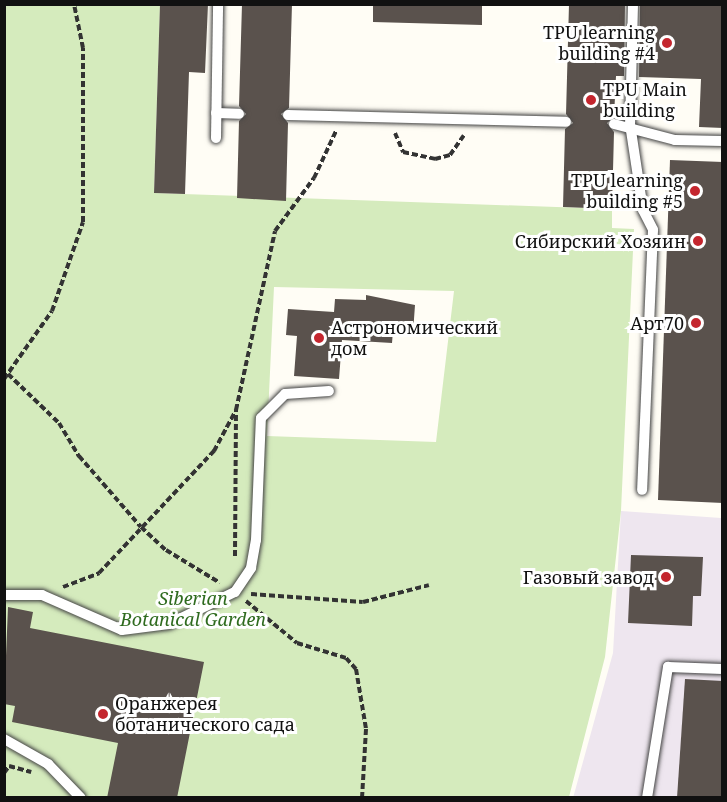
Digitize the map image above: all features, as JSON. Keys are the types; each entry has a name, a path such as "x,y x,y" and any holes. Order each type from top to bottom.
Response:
{"lane":[{"path":"216,138 218,4"},
{"path":"633,4 630,124 643,210 653,230 642,490"},
{"path":"216,113 239,114"},
{"path":"288,115 566,122"},
{"path":"614,124 630,124 675,140 723,141"},
{"path":"4,595 42,595 122,630 169,624 235,592 251,568 256,540 261,418 285,394 330,391"},
{"path":"647,798 668,667 723,669"},
{"path":"4,739 48,764 81,798"}],"path":[{"path":"4,380 52,311 83,222 83,48 74,4"},
{"path":"235,592 236,410 275,231 314,178 342,117"},
{"path":"393,118 402,152 435,159 461,144 469,120"},
{"path":"8,374 59,423 79,456 141,527 166,550 235,592 297,643 346,658 356,669 366,729 362,798"},
{"path":"42,595 99,573 214,451 236,410"},
{"path":"235,592 363,602 429,585"}],"shaded area":[{"path":"722,503 722,797 573,798 613,653 621,511 721,518"}],"green space":[{"name":"Siberian Botanical Garden","path":"5,5 160,5 154,193 612,209 612,228 634,229 621,511 605,657 569,797 5,798","holes":["274,287 454,291 436,442 267,436"]}],"building":[{"path":"160,4 208,4 205,73 189,72 185,194 154,193"},
{"path":"242,4 292,4 289,108 281,114 288,123 286,201 237,198 239,121 246,114 239,106"},
{"path":"373,4 482,4 482,25 373,22"},
{"name":"TPU Main building","path":"569,4 625,4 624,76 616,76 614,117 607,123 614,132 612,209 563,207 565,129 573,123 566,114"},
{"name":"TPU learning building #4","path":"640,4 723,4 723,128 699,127 701,79 639,77"},
{"path":"670,160 723,162 723,503 658,500"},
{"name":"Астрономический дом","path":"366,295 415,305 413,333 393,331 392,343 342,340 339,379 294,376 297,336 286,335 288,309 334,312 335,299 366,300"},
{"name":"Газовый завод","path":"631,555 703,557 701,596 693,596 692,626 628,623"},
{"name":"Оранжерея ботанического сада","path":"8,607 33,612 30,628 204,662 177,798 107,798 118,743 12,722 15,706 4,704"},
{"path":"685,679 723,681 723,798 677,798"}],"place":[{"name":"TPU learning building #4","path":"667,43"},
{"name":"TPU Main building","path":"591,100"},
{"name":"TPU learning building #5","path":"695,191"},
{"name":"Сибирский Хозяин","path":"698,241"},
{"name":"Арт70","path":"696,323"},
{"name":"Астрономический дом","path":"319,338"},
{"name":"Газовый завод","path":"666,577"},
{"name":"Оранжерея ботанического сада","path":"103,714"}]}
